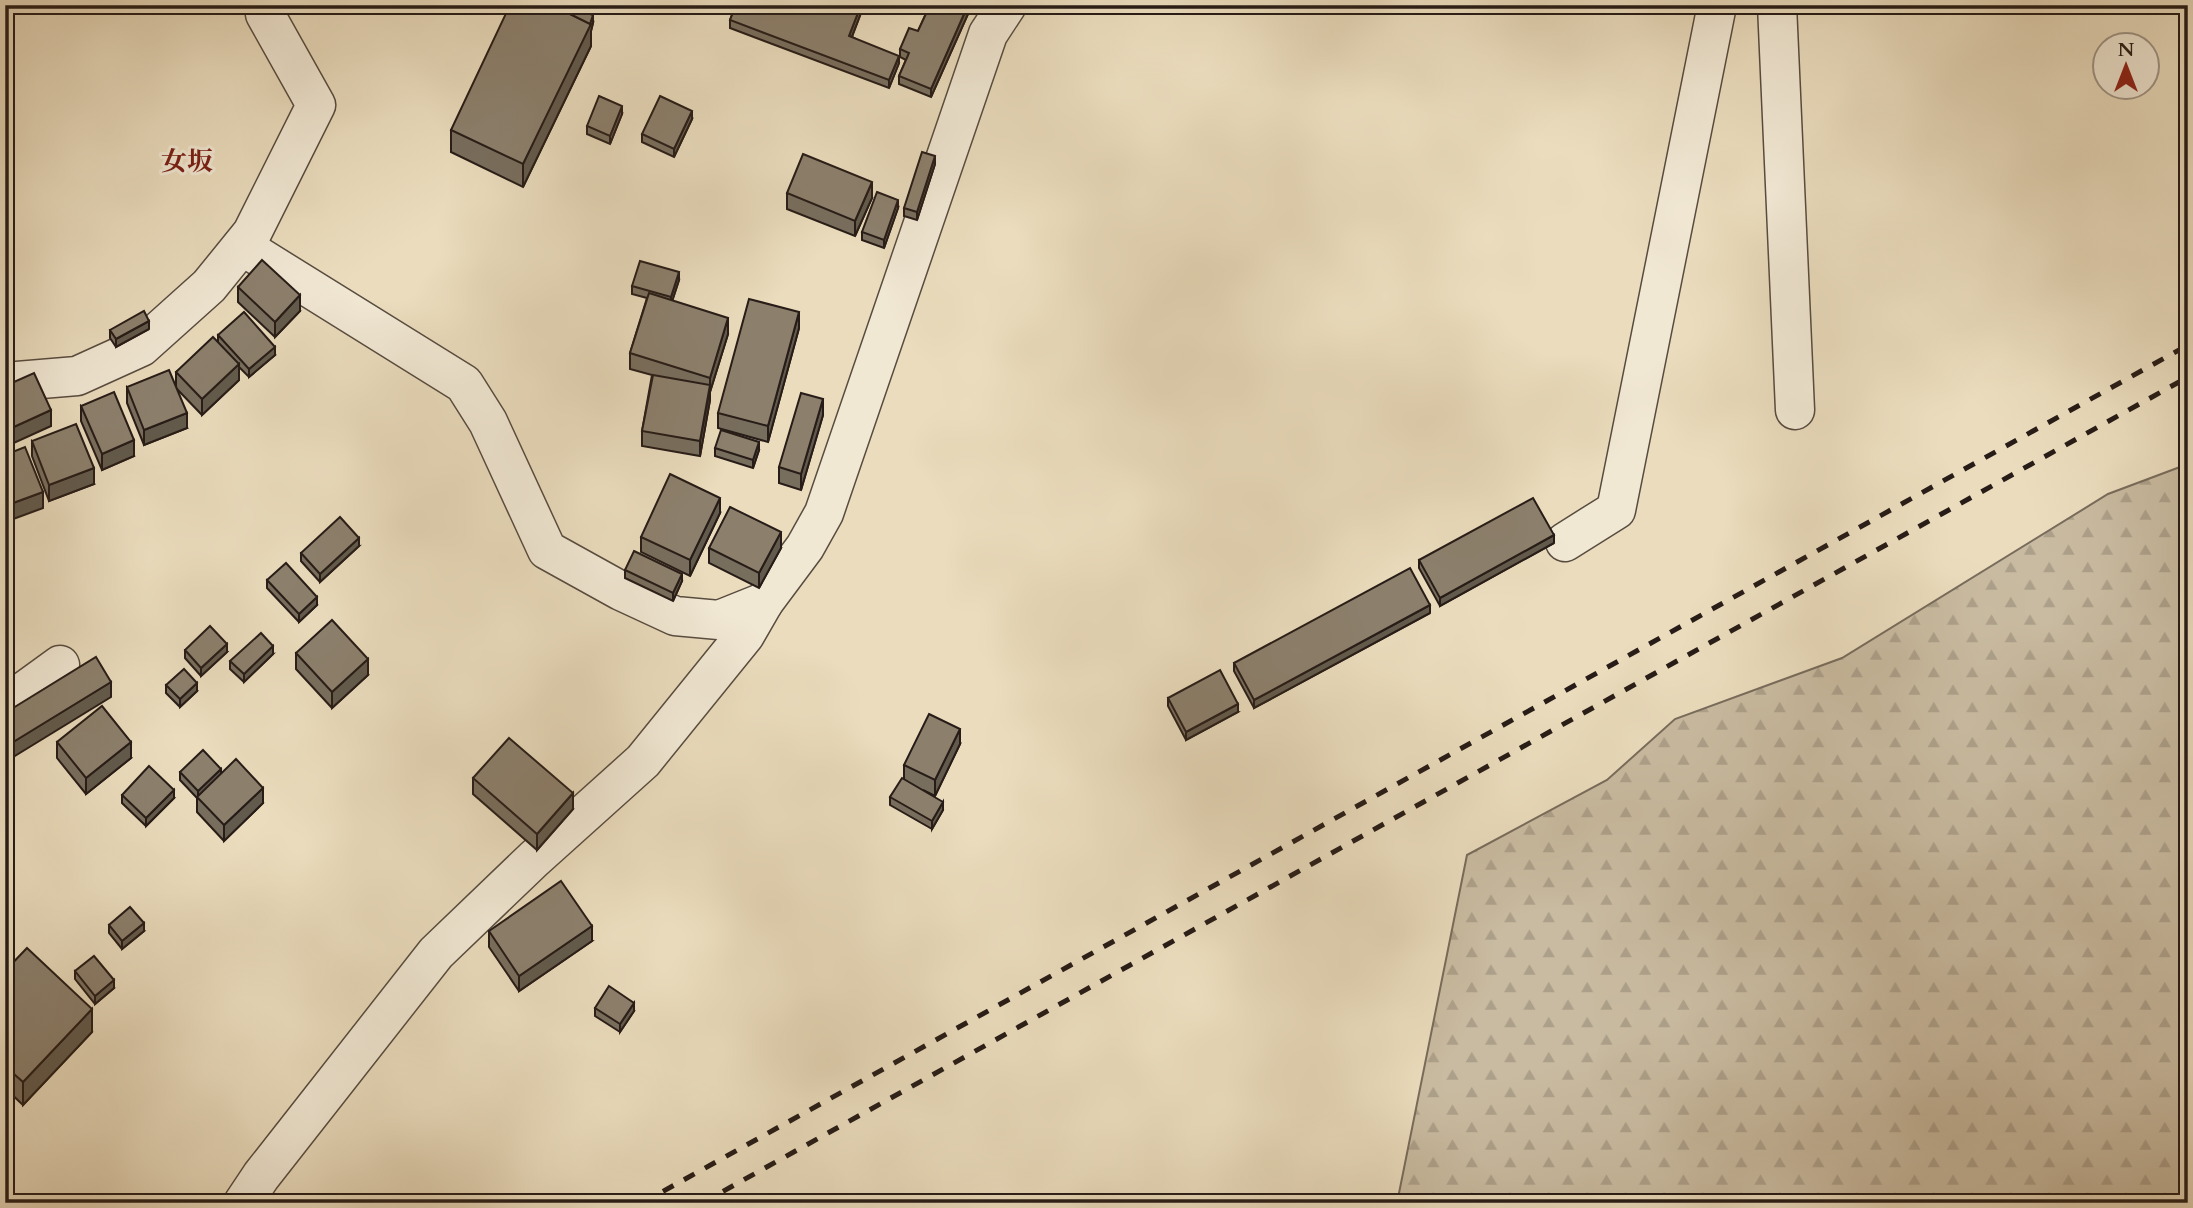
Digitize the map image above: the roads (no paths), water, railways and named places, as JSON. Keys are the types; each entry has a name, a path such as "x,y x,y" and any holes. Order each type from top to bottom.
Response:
{"street":[{"path":"5,382 77,376 141,347 209,286 252,233 316,105 265,14 264,5"},
{"path":"243,1203 261,1176 436,953 534,859 643,761 745,635 764,603 805,547 824,513 988,34 1007,5"},
{"path":"1565,542 1616,510 1717,5"},
{"path":"1777,5 1795,410"},
{"path":"242,246 464,384 488,422 547,550 621,591 675,616 719,620 764,603"},
{"path":"5,705 60,665"}],"railway":[{"path":"642,1203 2188,345"},
{"path":"702,1203 2188,377"}],"district":[{"name":"女坂","path":"187,161"}]}
